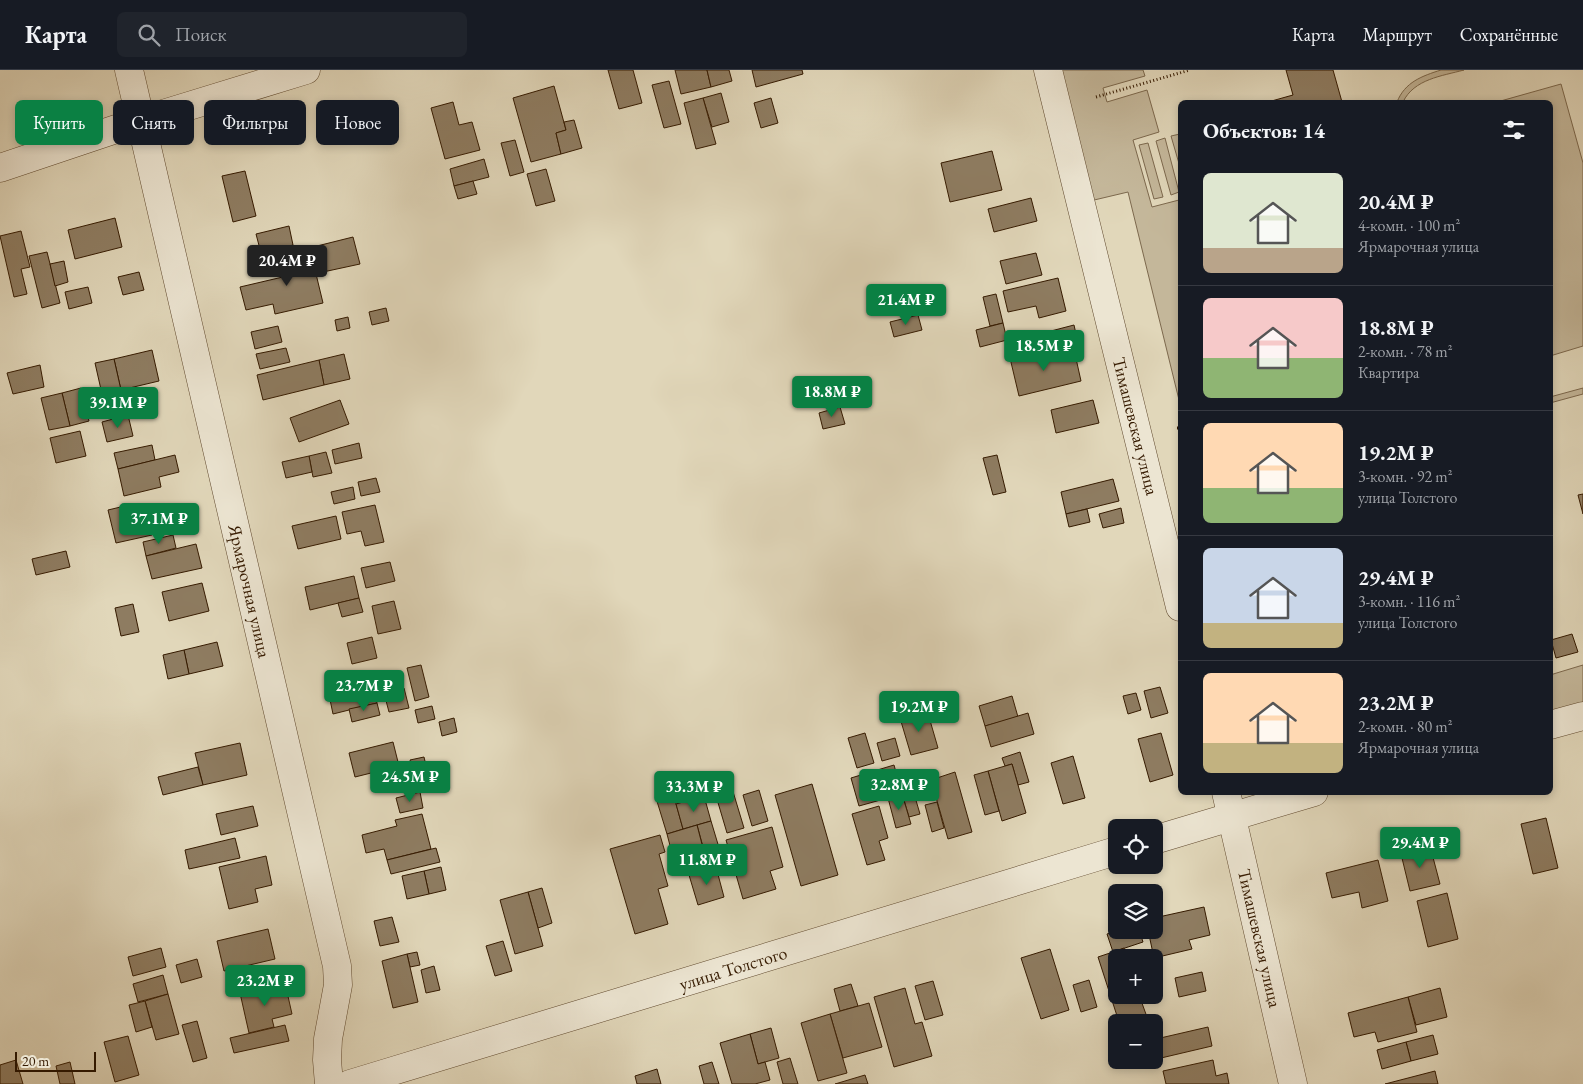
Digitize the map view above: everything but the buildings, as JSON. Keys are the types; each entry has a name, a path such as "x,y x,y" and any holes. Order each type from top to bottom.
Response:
{"street":[{"name":"Ярмарочная улица","path":"129,70 135,100"},
{"path":"194,105 306,70"},
{"name":"Тимашевская улица","path":"1048,70 1178,599"},
{"path":"0,168 113,131"},
{"name":"Ярмарочная улица","path":"145,145 337,966 338,985 328,1039 329,1084"},
{"path":"1553,724 1583,716"},
{"path":"1163,836 1229,804 1293,795"},
{"name":"Тимашевская улица","path":"1229,804 1293,1084"},
{"name":"улица Толстого","path":"350,1084 1108,853"}],"path":[{"path":"1096,96 1190,70"}],"shaded area":[{"path":"1063,70 1143,70 1145,76 1103,88 1107,102 1147,90 1159,132 1133,140 1152,207 1178,200 1178,396 1128,192 1090,201 1058,72"},
{"path":"1441,70 1464,70 1421,83 1408,94 1404,100 1398,100 1409,85 1421,77"},
{"path":"1561,84 1583,163 1583,346 1553,355 1553,100 1504,100"},
{"path":"1178,134 1178,160 1171,136"},
{"path":"1165,138 1178,188 1178,192 1171,195 1156,141"},
{"path":"1148,143 1163,197 1154,199 1139,145"},
{"path":"1583,388 1583,394 1553,402 1553,396"},
{"path":"1583,665 1583,706 1553,714 1553,674"}]}
